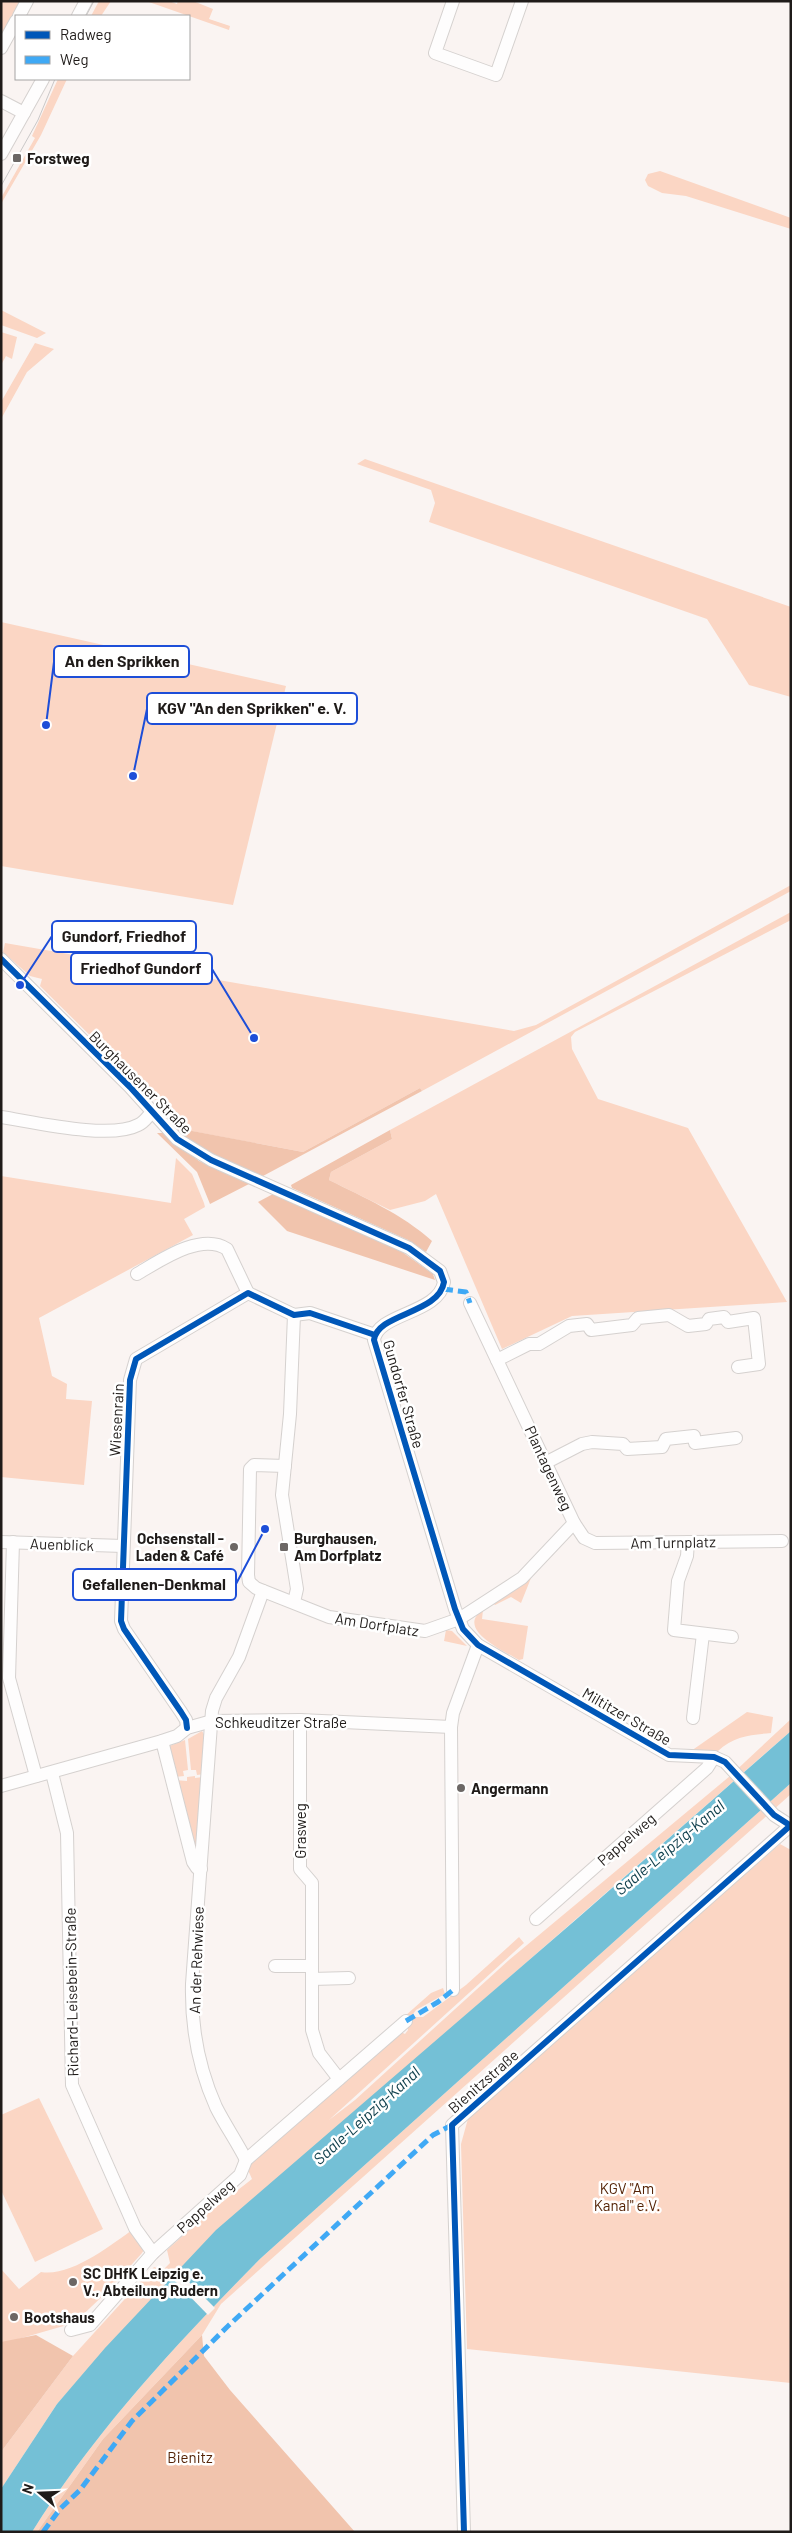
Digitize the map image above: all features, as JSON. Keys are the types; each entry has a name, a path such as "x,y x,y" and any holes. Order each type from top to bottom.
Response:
{"street":[{"path":"20,15 27,1"},
{"path":"79,15 86,1"},
{"path":"453,1 435,53 496,75 522,1"},
{"path":"1,48 15,23"},
{"path":"1,154 42,80"},
{"path":"1,101 24,113"},
{"name":"Burghausener Straße","path":"1,959 177,1139 190,1148 261,1182 367,1229"},
{"path":"1,1117 66,1127 110,1130 140,1125 152,1112"},
{"name":"Gundorfer Straße","path":"367,1229 409,1248 425,1259 440,1271 444,1282 443,1289 434,1300 380,1328 375,1336 375,1344 460,1620 474,1641"},
{"path":"137,1274 161,1260 203,1242 222,1246 227,1249 248,1293 294,1315 310,1313 375,1336"},
{"name":"Wiesenrain","path":"187,1728 186,1720 121,1622 130,1380 136,1359 248,1293"},
{"name":"Plantagenweg","path":"460,1620 522,1578 574,1523 547,1462 470,1303"},
{"path":"294,1315 290,1414 282,1495 297,1589 294,1602"},
{"path":"497,1360 529,1344 539,1344 569,1326 587,1324 591,1330 632,1326 638,1318 669,1315 688,1326 706,1324 709,1318 724,1317 728,1322 754,1318 759,1364 738,1367"},
{"path":"547,1462 582,1444 592,1442 623,1444 627,1449 662,1447 666,1439 694,1436 695,1442 736,1438"},
{"path":"263,1591 252,1585 248,1575 250,1469 254,1465 263,1464 285,1466"},
{"name":"Am Turnplatz","path":"574,1523 584,1538 595,1543 782,1541"},
{"path":"7,1542 9,1678 36,1776"},
{"name":"Auenblick","path":"7,1542 123,1546"},
{"path":"688,1542 687,1556 678,1581 674,1627 677,1631 732,1637"},
{"name":"Am Dorfplatz","path":"263,1591 329,1617 418,1632 446,1626 460,1620"},
{"name":"An der Rehwiese","path":"246,2160 216,2106 203,2068 194,2027 192,1984 212,1721 216,1698 238,1658 263,1591"},
{"path":"693,1718 703,1634"},
{"path":"453,1990 451,1727 453,1713 474,1641"},
{"name":"Miltitzer Straße","path":"474,1641 669,1755 714,1757 725,1762 774,1816 790,1825"},
{"name":"Schkeuditzer Straße","path":"1,1786 162,1741 177,1736 187,1728 212,1721 300,1720 451,1727"},
{"name":"Grasweg","path":"300,1720 300,1869 312,1883 314,2040 319,2053 339,2079"},
{"path":"162,1741 190,1851 197,1868 201,1869"},
{"name":"Pappelweg","path":"536,1919 707,1768 714,1757"},
{"name":"Richard-Leisebein-Straße","path":"52,1773 67,1833 72,2085 135,2228 153,2253"},
{"name":"Bienitzstraße","path":"464,2532 452,2125 790,1825"},
{"path":"276,1966 349,1978"},
{"name":"Pappelweg","path":"71,2330 90,2326 153,2253 240,2175 246,2160 406,2021"}],"green space":[{"path":"1,1 21,1 1,36"},
{"path":"99,1 111,1 102,15 92,15"},
{"path":"146,1 169,1 177,4 178,1 193,1 213,9 209,19 230,26 229,30 190,15"},
{"path":"58,80 67,80 41,135 1,204 1,198 35,138 32,136"},
{"path":"660,171 791,218 791,229 686,196 662,193 648,186 645,180 648,174"},
{"path":"1,310 46,333 37,338 1,325"},
{"path":"1,332 17,337 12,359 6,356 1,365"},
{"path":"35,343 54,349 27,372 1,419 1,402"},
{"path":"365,459 791,607 791,697 749,685 707,619 429,522 435,503 431,490 357,464"},
{"path":"1,622 286,686 233,905 1,866"},
{"path":"791,885 791,891 422,1091 420,1088 303,1152 186,1130 40,986 42,979 30,976 3,952 5,943 514,1031 536,1025"},
{"path":"791,912 791,920 575,1032 571,1037 572,1049 598,1099 688,1128 787,1302 572,1316 502,1349 436,1194 425,1201 390,1210 329,1180 331,1172 392,1139 390,1130"},
{"path":"420,1088 422,1091 263,1176 205,1151 179,1134 158,1110 160,1104 187,1130 303,1152"},
{"path":"390,1130 392,1139 331,1172 329,1180 383,1207 420,1231 432,1241 426,1252 408,1240 292,1188 291,1185"},
{"path":"157,1133 163,1133 199,1161 249,1184 210,1204 197,1172"},
{"path":"176,1158 192,1174 205,1207 184,1219 193,1235 39,1318 52,1376 67,1384 66,1399 92,1401 84,1485 1,1477 1,1176 171,1203"},
{"path":"273,1194 398,1249 433,1274 435,1280 287,1231 258,1202"},
{"path":"531,1578 521,1603 511,1597 494,1604"},
{"path":"483,1610 482,1619 528,1626 523,1659 519,1660 494,1646 478,1632 475,1625 476,1617"},
{"path":"446,1630 452,1631 467,1646 444,1641"},
{"path":"747,1712 773,1717 771,1733 736,1739 718,1751 691,1751"},
{"path":"791,1719 791,1731 362,2106 127,2326 57,2404 1,2489 1,2452 73,2356 154,2267 163,2270 170,2263 167,2250 207,2214 252,2179 248,2170 251,2161 401,2032 405,2034 408,2030 405,2016 431,1993 443,1988 445,1994 416,2010 413,2014 415,2017 423,2017 466,1985 519,1937 524,1943 329,2120 355,2100 509,1960 730,1776"},
{"path":"202,1731 207,1739 204,1774 197,1775 196,1770 191,1770 188,1739"},
{"path":"185,1740 188,1770 183,1771 184,1776 175,1777 167,1747"},
{"path":"195,1776 195,1778 203,1777 197,1848 193,1849 175,1780 187,1781 187,1777"},
{"path":"791,1783 791,1794 221,2304 202,2335 103,2439 37,2532 32,2532 83,2458 110,2423 199,2322 261,2258"},
{"name":"KGV \"Am Kanal\" e.V.","path":"780,1844 791,1850 791,2383 467,2349 461,2144 469,2115"},
{"path":"39,2098 103,2229 35,2262 1,2190 1,2115"},
{"name":"SC DHfK Leipzig e. V., Abteilung Rudern","path":"135,2228 145,2248 142,2253 108,2291 74,2323 1,2344 1,2269 19,2289 41,2272 65,2270 78,2265"},
{"path":"36,2335 73,2356 1,2452 1,2342"},
{"name":"Bienitz","path":"202,2335 204,2356 230,2390 355,2532 37,2532 103,2439"}],"water":[{"name":"Saale-Leipzig-Kanal","path":"791,1731 791,1783 261,2258 199,2322 110,2423 83,2458 32,2532 1,2532 1,2489 57,2404 105,2348 216,2230 579,1917"}],"pier":[{"path":"176,2269 215,2308 208,2315 170,2276"}],"tram line":[{"path":"87,15 94,1"},
{"path":"1,186 38,120 55,80"}],"marked path":[{"path":"443,1289 466,1292 470,1303"},
{"path":"406,2021 438,2002 453,1990"},
{"path":"43,2532 60,2509 80,2490 132,2421 227,2327 433,2135 452,2125"}],"cycle path":[{"path":"1,959 130,1087 177,1139 211,1160 409,1248 440,1271 444,1282 440,1293 431,1301 386,1324 378,1331 374,1340 455,1609 463,1629 478,1645 669,1755 714,1757 725,1762 774,1815 791,1826"},
{"path":"187,1728 186,1720 124,1629 121,1621 130,1380 136,1359 248,1293 294,1315 310,1313 375,1335"},
{"path":"464,2532 452,2125 791,1825"}],"place":[{"name":"Forstweg","path":"17,158"},
{"name":"An den Sprikken","path":"46,725"},
{"name":"KGV \"An den Sprikken\" e. V.","path":"133,776"},
{"name":"Gundorf, Friedhof","path":"20,985"},
{"name":"Friedhof Gundorf","path":"254,1038"},
{"name":"Gefallenen-Denkmal","path":"265,1529"},
{"name":"Ochsenstall - Laden & Café","path":"234,1547"},
{"name":"Burghausen, Am Dorfplatz","path":"284,1547"},
{"name":"Angermann","path":"461,1788"},
{"name":"SC DHfK Leipzig e. V., Abteilung Rudern","path":"73,2282"},
{"name":"Bootshaus","path":"14,2317"}]}
